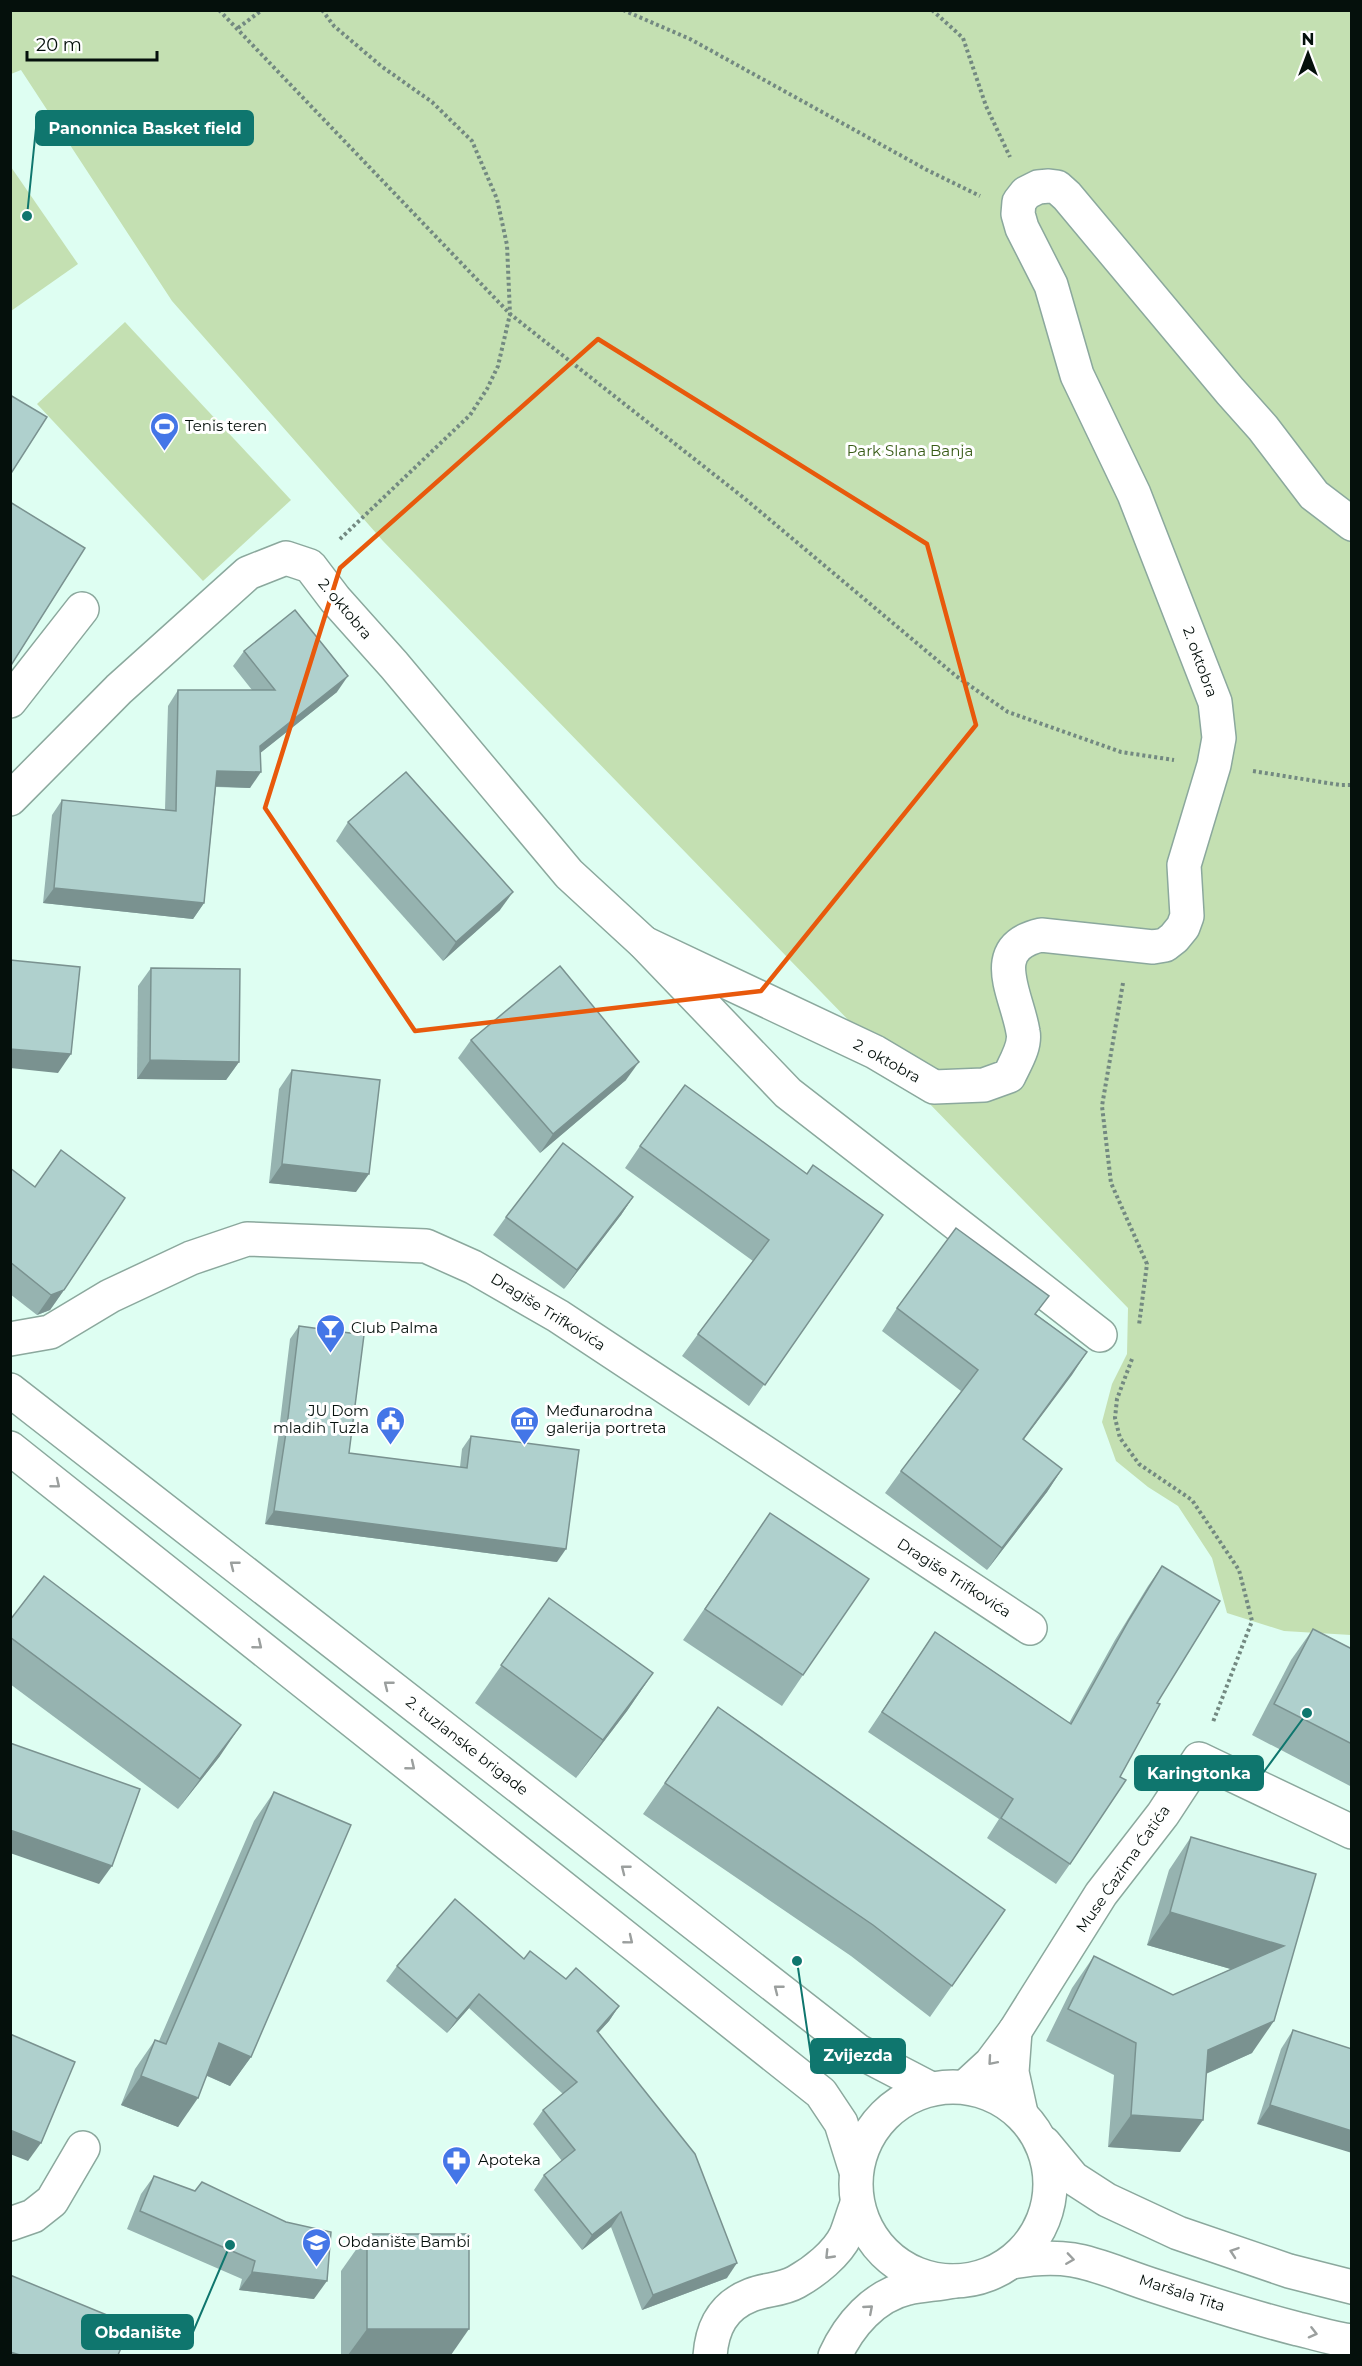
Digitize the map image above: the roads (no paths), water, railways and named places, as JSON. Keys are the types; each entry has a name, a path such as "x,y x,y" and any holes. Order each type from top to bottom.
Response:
{"street":[{"name":"2. oktobra","path":"644,943 875,1052 934,1087 984,1085 1009,1076 1023,1043 1024,1032 1008,970 1009,958 1015,947 1026,938 1041,935 1153,947 1165,945 1183,927 1187,916 1184,865 1214,765 1219,738 1215,702 1134,494 1077,375 1051,285 1022,228 1022,203 1038,187 1057,187 1067,196 1263,428 1314,495 1352,524"},
{"name":"2. oktobra","path":"10,799 119,689 248,573 286,558 309,566 568,874 644,943 788,1093 1100,1335"},
{"path":"10,701 82,609"},
{"name":"Dragiše Trifkovića","path":"10,1339 50,1332 120,1291 191,1258 247,1239 426,1246 473,1267 558,1316 1030,1628"},
{"name":"2. tuzlanske brigade","path":"10,1390 858,2051 931,2089"},
{"path":"10,1448 821,2093 841,2123 856,2171 857,2204 870,2236 892,2260 922,2276 954,2282"},
{"name":"Muse Ćazima Ćatića","path":"965,2087 991,2062 1015,2031 1101,1894 1162,1814 1199,1759 1352,1832"},
{"path":"835,2355 853,2324 874,2304 906,2289 985,2276 1012,2262 1031,2243 1044,2219 1051,2192 1049,2164 1030,2126 1012,2072 1015,2031"},
{"path":"856,2171 864,2143 880,2118 903,2100 931,2089 965,2087 996,2096 1030,2126 1072,2178 1107,2200 1178,2233 1289,2271 1352,2287"},
{"path":"10,2224 33,2216 52,2201 83,2148"},
{"path":"707,2349 720,2319 734,2304 752,2295 794,2283 831,2254 845,2236 857,2204"},
{"name":"Maršala Tita","path":"1012,2262 1040,2257 1059,2257 1098,2264 1155,2286 1264,2320 1352,2342"}],"place":[{"name":"Panonnica Basket field","path":"27,216"},
{"name":"Tenis teren","path":"164,452"},
{"name":"Club Palma","path":"330,1354"},
{"name":"JU Dom mladih Tuzla","path":"390,1446"},
{"name":"Međunarodna galerija portreta","path":"525,1446"},
{"name":"Karingtonka","path":"1307,1713"},
{"name":"Zvijezda","path":"797,1961"},
{"name":"Apoteka","path":"457,2186"},
{"name":"Obdanište","path":"230,2245"},
{"name":"Obdanište Bambi","path":"317,2268"}],"park label":[{"name":"Park Slana Banja","path":"910,451"}]}
